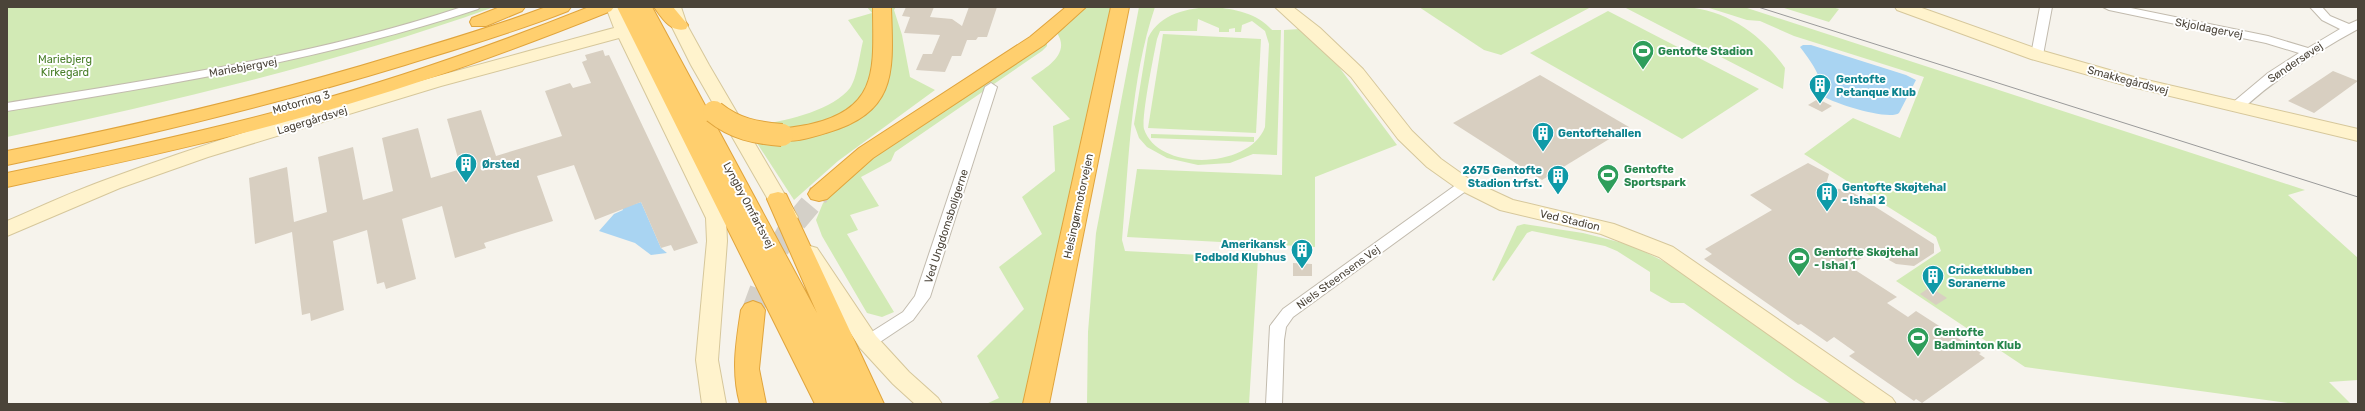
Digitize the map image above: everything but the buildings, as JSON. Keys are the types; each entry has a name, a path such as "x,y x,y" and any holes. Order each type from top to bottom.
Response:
{"highway":[{"path":"7,157 57,142 208,106 336,72 408,48 516,7"},
{"path":"424,53 541,7"},
{"name":"Motorring 3","path":"7,157 102,139 245,105 483,36 562,7"},
{"name":"Motorring 3","path":"7,172 110,151 279,109 392,76 588,7"},
{"path":"7,189 142,157 305,110 445,66 615,7"},
{"name":"Lyngby Omfartsvej","path":"615,7 800,347 828,404"},
{"name":"Lyngby Omfartsvej","path":"643,7 854,404"},
{"path":"656,7 714,112 738,128 758,133 782,135 806,133 839,123 856,112 869,100 876,89 882,71 882,7"},
{"path":"663,7 679,25"},
{"path":"819,194 866,153 1038,42 1077,7"},
{"name":"Helsingørmotorvejen","path":"1036,404 1120,7"},
{"path":"7,180 115,157 305,110"},
{"path":"778,199 871,404"},
{"path":"716,218 736,248 764,301 800,347"},
{"path":"753,310 748,344 746,384 753,404"}],"street":[{"name":"Mariebjergvej","path":"7,107 302,57 361,43 474,7"},
{"path":"615,7 624,31 716,218 717,241 707,360 714,404"},
{"path":"595,39 610,28 615,7"},
{"path":"673,7 679,25 778,199 838,298 868,342 901,378 930,404"},
{"name":"Ved Stadion","path":"1283,7 1314,32 1357,73 1404,135 1434,163 1465,185 1507,205 1607,229 1666,252 1884,404"},
{"name":"Smakkegårdsvej","path":"1903,7 2037,55 2130,81 2358,135"},
{"path":"2037,55 2046,7"},
{"name":"Skjoldagervej","path":"2109,7 2268,40 2309,52"},
{"path":"2316,7 2326,18 2354,27"},
{"name":"Søndersøvej","path":"2236,107 2272,76 2309,52 2354,27"},
{"name":"Lagergårdsvej","path":"7,229 114,184 201,153 435,82 624,31"},
{"name":"Ved Ungdomsboligerne","path":"868,342 908,316 922,297 991,87"},
{"name":"Niels Steensens Vej","path":"1274,404 1276,340 1278,326 1288,313 1465,185"}],"green space":[{"name":"Mariebjerg Kirkegård","path":"7,7 494,7 313,64 130,110 7,137"},
{"path":"867,7 877,7 873,75 854,108 805,130 760,124 771,123 809,113 833,102 850,88 856,72 863,41 848,20 872,13"},
{"path":"887,7 896,7 894,10 902,35 910,77 935,90 838,161 794,200 753,137 776,140 867,110"},
{"path":"1083,7 1114,7 1025,404 986,404 999,398 977,356 1024,309 999,267 1042,234 1022,197 1055,171 1053,126 1070,119 1031,78 1055,60 1061,47 1061,41 1057,33"},
{"path":"1139,7 1155,7 1140,64 1135,93 1122,240 1125,251 1258,258 1249,404 1087,404 1088,332 1096,233"},
{"path":"1213,7 1245,13 1260,20 1272,30 1281,30 1277,155 1253,154 1230,163 1198,165 1167,158 1147,147 1139,138 1134,124 1148,38 1153,30 1167,17 1194,9","holes":["1198,19 1219,28 1219,32 1229,32 1229,29 1235,28 1235,32 1241,32 1242,25 1252,21 1265,31 1269,44 1265,127 1256,141 1242,151 1224,157 1204,160 1184,158 1167,153 1153,143 1144,129 1144,112 1157,39 1160,31 1197,31"]},
{"path":"1419,7 1591,7 1501,55 1484,50"},
{"path":"1624,7 1686,7 1716,13 1729,19 1754,35 1776,56 1785,68 1783,89"},
{"path":"1706,7 1744,7 2305,190 2288,195 2358,258 2358,380 2329,382 2351,404 2296,404 2025,367 1896,281 1941,251 1936,237 1804,154 1853,118 1900,138 1924,77 1794,36 1760,21 1747,20"},
{"path":"1781,7 1832,7 1839,9 1829,22"},
{"name":"Gentofte Stadion","path":"1608,11 1759,89 1682,139 1530,53"},
{"path":"1300,29 1339,67 1397,145 1315,177 1315,247 1127,237 1137,169 1282,175 1284,30"},
{"path":"1163,34 1261,39 1256,133 1148,128"},
{"path":"1047,40 1047,46 1042,51 895,152 891,161 861,177 879,206 850,215 858,230 847,234 894,312 882,317 867,313 822,236 816,220 823,203 850,175 882,150"},
{"path":"1151,134 1254,137 1254,142 1151,138"},
{"path":"1524,224 1583,233 1631,245 1683,271 1871,404 1831,404 1796,382 1684,303 1671,303 1650,291 1650,272 1617,251 1605,246 1532,231 1527,233 1494,281 1492,280 1517,226"}],"water":[{"path":"1803,45 1811,45 1906,75 1916,80 1899,113 1884,115 1860,110 1821,95 1821,82 1812,63 1800,47"},
{"path":"641,202 661,248 667,253 651,255 635,243 599,231 614,214 623,210 622,208"}],"tunnel":[{"path":"753,310 770,264 788,231 819,194"}],"tram line":[{"path":"1758,7 2358,197"}],"place":[{"name":"Gentofte Stadion","path":"1643,70"},
{"name":"Gentofte Petanque Klub","path":"1820,104"},
{"name":"Gentoftehallen","path":"1543,152"},
{"name":"Ørsted","path":"466,184"},
{"name":"Gentofte Sportspark","path":"1608,194"},
{"name":"2675 Gentofte Stadion trfst.","path":"1558,196"},
{"name":"Gentofte Skøjtehal - Ishal 2","path":"1827,212"},
{"name":"Amerikansk Fodbold Klubhus","path":"1302,270"},
{"name":"Gentofte Skøjtehal - Ishal 1","path":"1799,278"},
{"name":"Cricketklubben Soranerne","path":"1933,296"},
{"name":"Gentofte Badminton Klub","path":"1918,358"}]}
